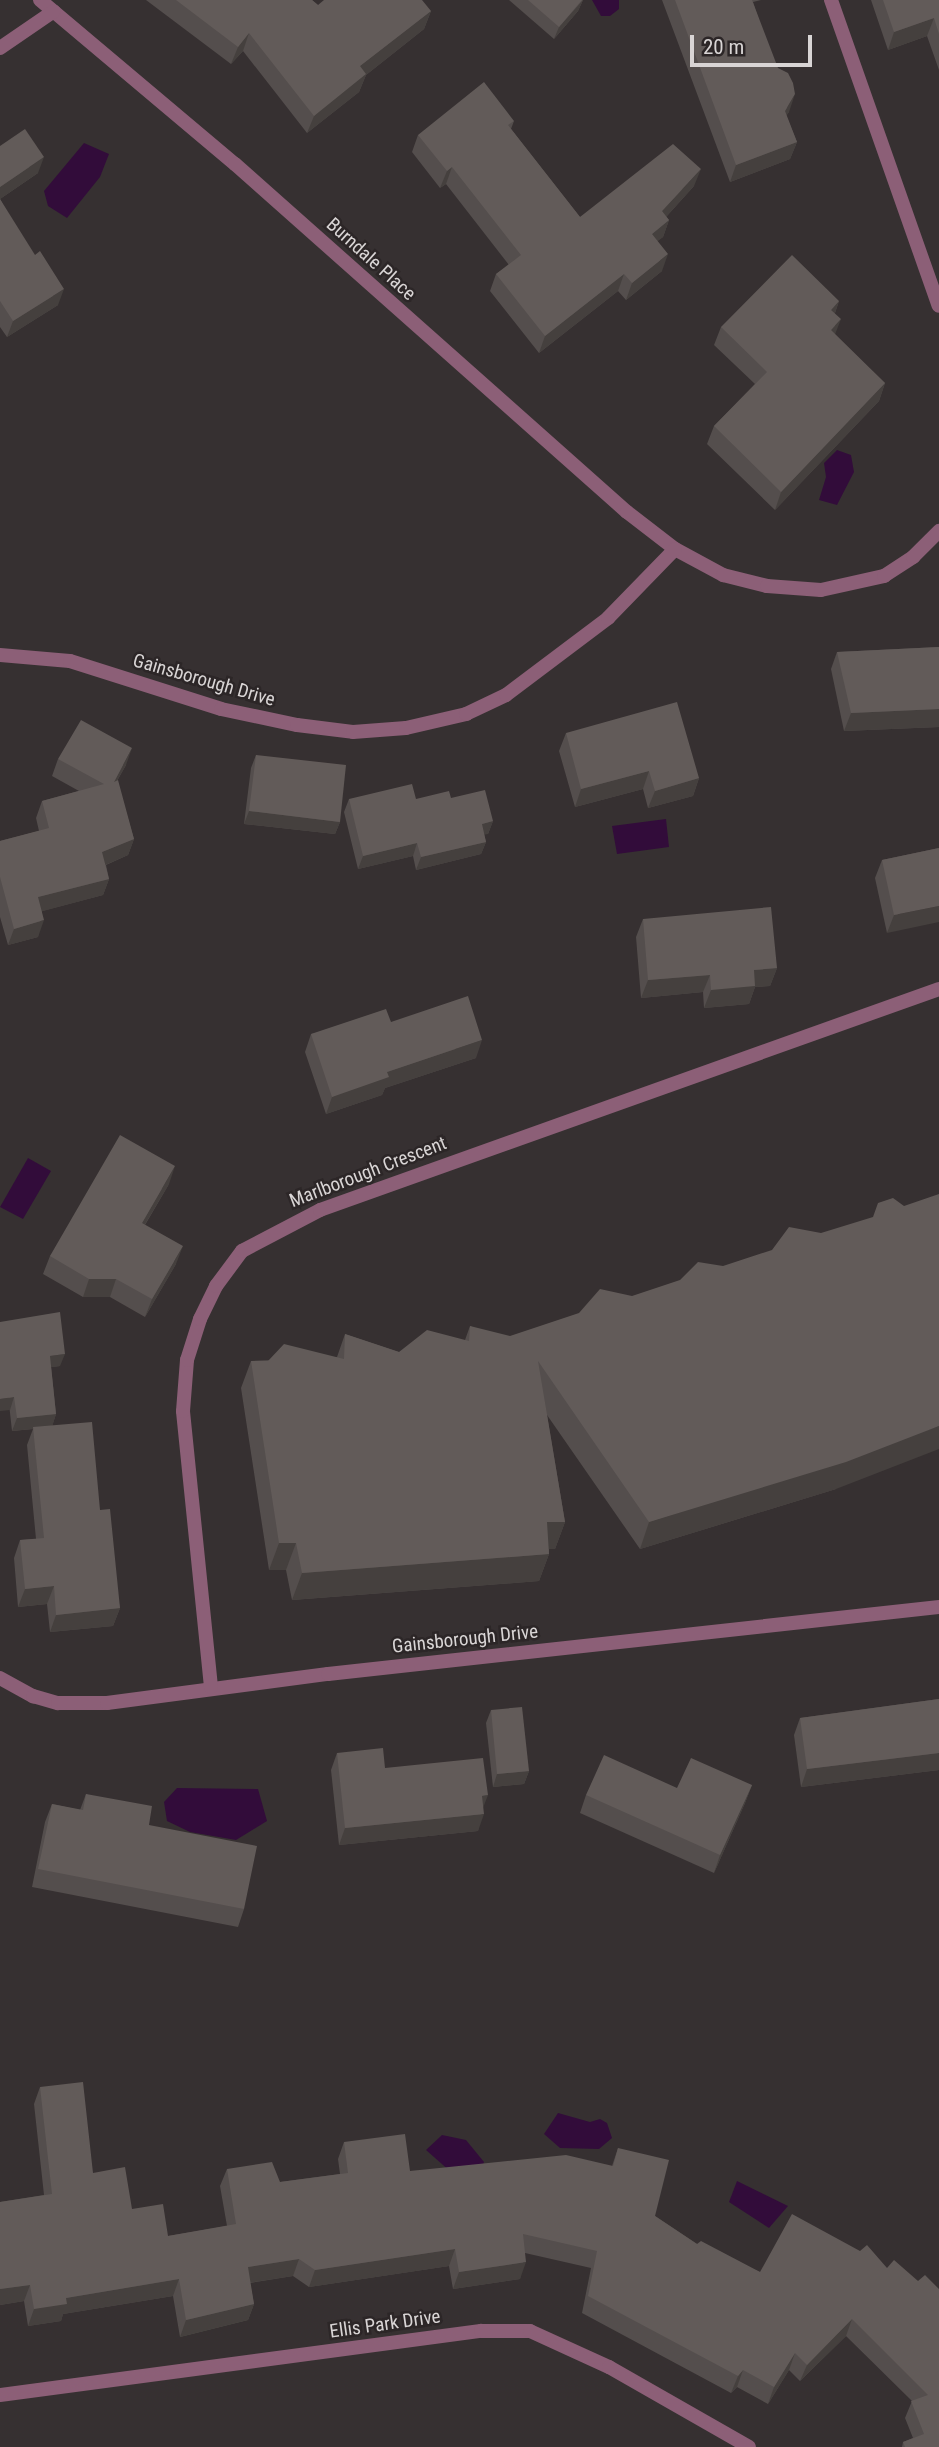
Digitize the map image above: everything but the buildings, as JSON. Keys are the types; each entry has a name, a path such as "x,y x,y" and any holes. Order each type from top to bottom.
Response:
{"street":[{"name":"Burndale Place","path":"40,0 235,164 627,512 675,549 723,575 767,586 821,590 884,576 913,556 939,531"},
{"path":"831,0 939,306"},
{"path":"0,48 54,11"},
{"name":"Gainsborough Drive","path":"0,655 70,662 221,709 297,725 353,732 406,728 466,714 506,695 608,618 675,549"},
{"name":"Marlborough Crescent","path":"211,1687 183,1411 187,1360 200,1319 216,1286 242,1251 320,1210 939,989"},
{"name":"Gainsborough Drive","path":"0,1678 33,1696 58,1703 107,1703 211,1687 939,1607"},
{"name":"Ellis Park Drive","path":"0,2395 481,2331 530,2331 608,2367 749,2447"}],"shaded area":[{"path":"592,0 619,0 619,9 610,16 601,16"},
{"path":"84,143 109,154 100,177 67,218 48,206 44,191"},
{"path":"837,450 851,455 854,472 837,505 819,500 826,477 824,463"},
{"path":"666,819 669,847 617,854 612,826"},
{"path":"28,1158 51,1171 23,1219 0,1207"},
{"path":"177,1788 258,1789 267,1821 236,1840 190,1832 167,1821 164,1802"},
{"path":"558,2113 590,2122 600,2119 607,2123 612,2138 599,2149 560,2148 544,2134"},
{"path":"442,2135 466,2140 484,2162 476,2181 460,2180 426,2150"},
{"path":"737,2181 788,2206 769,2228 729,2202"}]}
